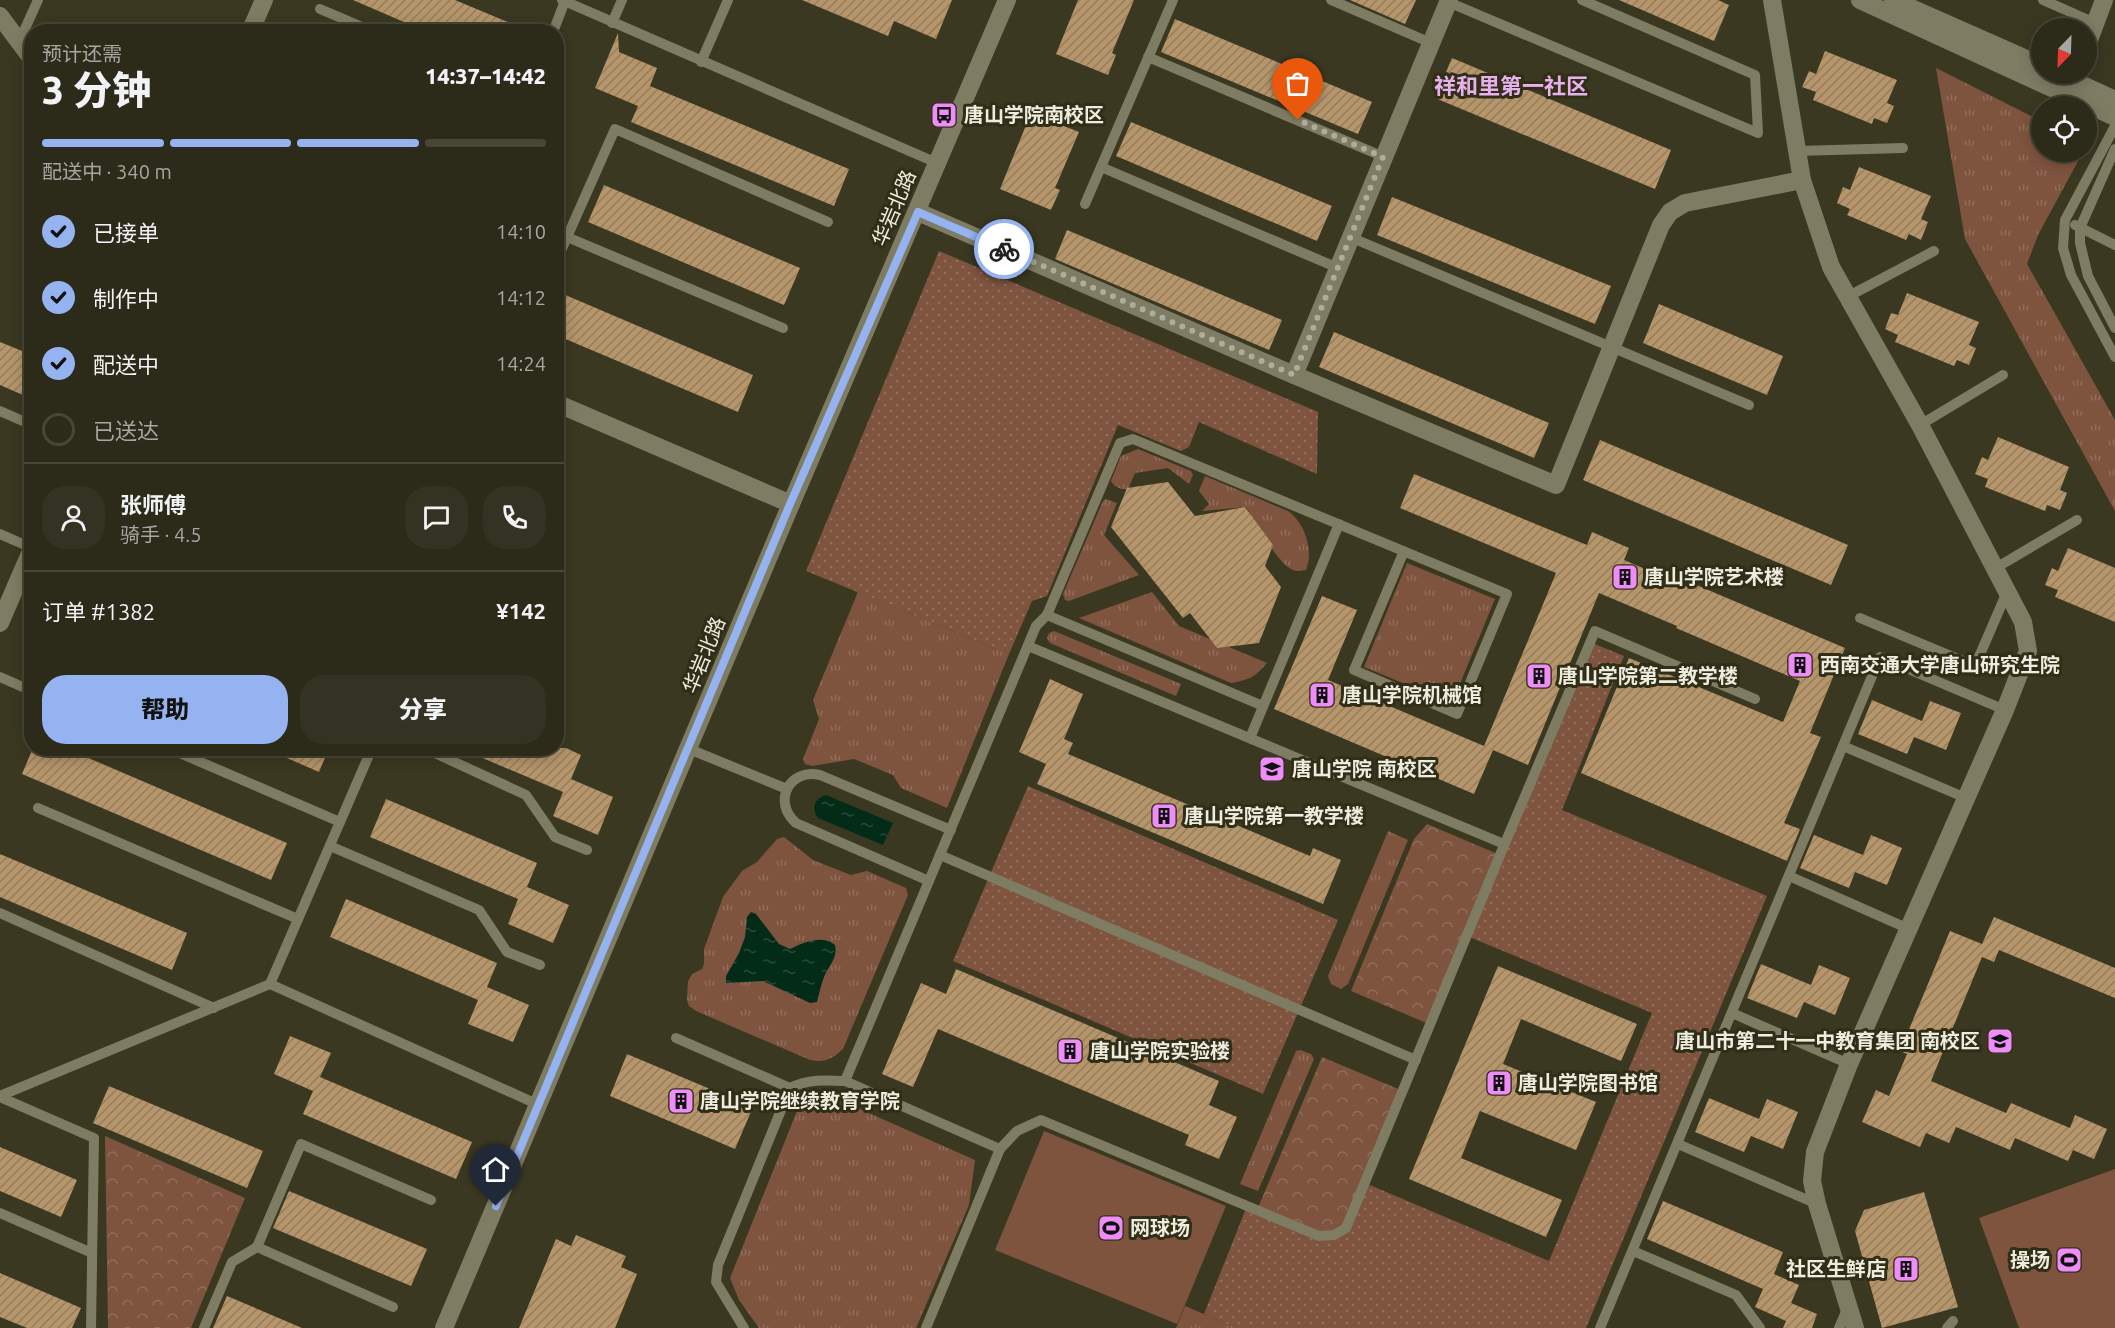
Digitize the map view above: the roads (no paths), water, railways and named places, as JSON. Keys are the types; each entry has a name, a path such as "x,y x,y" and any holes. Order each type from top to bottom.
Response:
{"street":[{"path":"254,24 264,0"},
{"name":"华岩北路","path":"444,1328 790,504 918,212 1007,0"},
{"path":"1773,0 1802,180 1831,267 1920,425 2023,622 2028,651 2005,710 1849,1064 1815,1152 1812,1181 1817,1204 1855,1328"},
{"path":"1860,0 2115,117"},
{"path":"1893,0 2031,61"},
{"path":"2097,18 2104,0"},
{"path":"1294,375 1448,1"},
{"path":"0,16 24,49"},
{"path":"2088,84 2115,100"},
{"path":"918,212 1294,375 1556,485 1661,225 1670,212 1684,203 1802,180"},
{"path":"564,406 790,504"},
{"path":"0,623 24,567"}],"lane":[{"path":"27,24 38,0"},
{"path":"612,23 622,0"},
{"path":"701,62 728,0"},
{"path":"1085,204 1173,0"},
{"path":"1331,0 1431,43"},
{"path":"1448,1 1758,133 1755,75 1582,0"},
{"path":"2043,0 2084,18"},
{"path":"556,24 563,1 937,164"},
{"path":"320,9 355,24"},
{"path":"19,42 24,31"},
{"path":"1148,57 1383,157"},
{"path":"2115,126 2065,220 2063,248 2071,275 2115,357"},
{"path":"564,244 615,129 828,222"},
{"path":"1798,151 1903,148"},
{"path":"2115,149 2080,228 2079,243 2088,276 2115,328"},
{"path":"1101,167 1338,268"},
{"path":"2065,220 2115,245"},
{"path":"567,237 783,328"},
{"path":"1350,237 1749,405"},
{"path":"1847,297 1934,251"},
{"path":"1920,425 2003,375"},
{"path":"0,411 24,421"},
{"path":"845,1081 1036,626 1047,615 1120,443 1133,439 1339,524 1404,551 1507,594 1457,714 1354,670 1404,551"},
{"path":"1995,569 2078,520"},
{"path":"1250,738 1339,524"},
{"path":"0,534 24,544"},
{"path":"1860,618 1975,666 2007,591"},
{"path":"1047,615 1263,706"},
{"path":"926,1328 1000,1149 1017,1131 1041,1120 1319,1236 1334,1235 1346,1228 1504,844 1595,631 1755,699"},
{"path":"1028,646 1504,844"},
{"path":"1600,1328 1880,657 2005,710"},
{"path":"0,677 24,688"},
{"path":"1843,746 1966,798"},
{"path":"689,749 787,789"},
{"path":"199,756 340,822"},
{"path":"0,1096 270,984 369,756"},
{"path":"441,756 526,795 555,837 588,849"},
{"path":"929,881 796,823 785,810 783,802 787,789 795,778 803,774 820,775 951,830"},
{"path":"38,808 298,919"},
{"path":"330,846 479,910 507,952 540,965"},
{"path":"940,855 1416,1060"},
{"path":"1789,876 1909,929"},
{"path":"0,913 214,1008"},
{"path":"270,984 539,1104"},
{"path":"1732,1013 1849,1064"},
{"path":"676,1038 790,1088"},
{"path":"744,1328 716,1282 718,1265 790,1088 805,1081 821,1079 845,1081 1000,1149"},
{"path":"0,1096 94,1138 91,1328"},
{"path":"204,1328 232,1262 257,1247 301,1144 431,1200"},
{"path":"1678,1144 1817,1204"},
{"path":"0,1213 92,1252"},
{"path":"257,1247 393,1307"},
{"path":"1634,1251 1736,1295 1760,1328"},
{"path":"1839,1328 1848,1307"}],"water":[{"path":"826,795 893,823 883,845 818,818 814,807 816,801"},
{"path":"751,912 756,914 779,944 790,949 818,940 835,945 834,958 824,977 817,1002 810,1003 763,981 726,983 726,976 745,937 747,917"}],"place":[{"name":"唐山学院南校区","path":"944,115"},
{"name":"唐山学院艺术楼","path":"1625,577"},
{"name":"西南交通大学唐山研究生院","path":"1800,665"},
{"name":"唐山学院第二教学楼","path":"1539,676"},
{"name":"唐山学院机械馆","path":"1322,695"},
{"name":"唐山学院 南校区","path":"1272,769"},
{"name":"唐山学院第一教学楼","path":"1164,816"},
{"name":"唐山市第二十一中教育集团 南校区","path":"2000,1041"},
{"name":"唐山学院实验楼","path":"1070,1051"},
{"name":"唐山学院图书馆","path":"1499,1083"},
{"name":"唐山学院继续教育学院","path":"681,1101"},
{"name":"网球场","path":"1111,1228"},
{"name":"操场","path":"2069,1260"},
{"name":"社区生鲜店","path":"1906,1269"}],"district":[{"name":"祥和里第一社区","path":"1511,86"}]}
